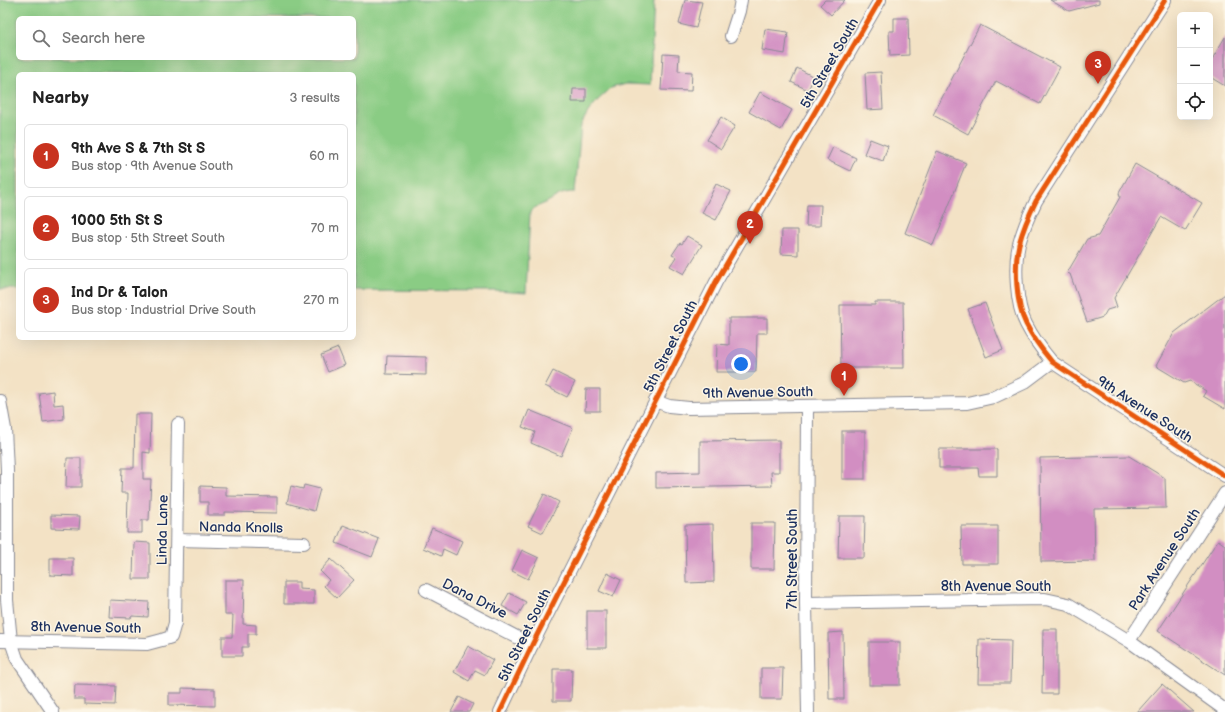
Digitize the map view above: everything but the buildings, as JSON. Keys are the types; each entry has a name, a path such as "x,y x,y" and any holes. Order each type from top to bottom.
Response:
{"street":[{"path":"731,36 739,11 740,0"},
{"name":"5th Street South","path":"500,712 532,645 716,282 880,0"},
{"path":"1052,362 1038,345 1025,322 1018,299 1018,247 1023,229 1047,181 1165,0"},
{"name":"9th Avenue South","path":"655,401 669,406 689,408 967,403 994,397 1018,386 1052,362 1225,476"},
{"path":"0,402 5,429 7,470 7,600 5,641 53,712"},
{"name":"7th Street South","path":"807,406 806,603 808,712"},
{"name":"Linda Lane","path":"171,636 176,623 178,424"},
{"name":"Park Avenue South","path":"1128,641 1225,493"},
{"name":"Nanda Knolls","path":"177,540 304,543"},
{"name":"Dana Drive","path":"426,590 532,645"},
{"name":"8th Avenue South","path":"806,603 1045,599 1068,604 1128,641 1225,710"},
{"name":"8th Avenue South","path":"5,641 147,644 171,636"}],"green space":[{"path":"0,0 654,0 650,85 625,84 611,88 588,112 581,125 575,192 561,194 534,208 530,212 526,293 495,291 356,290 356,72 16,72 16,289 0,289"}],"cycle path":[{"path":"500,712 532,645 716,282 880,0"},
{"path":"1165,0 1036,201 1026,222 1017,253 1016,274 1018,296 1026,324 1038,344 1052,362 1225,476"}],"place":[{"name":"Ind Dr & Talon","path":"1098,84"},
{"name":"1000 5th St S","path":"750,244"},
{"name":"9th Ave S & 7th St S","path":"844,396"}]}
